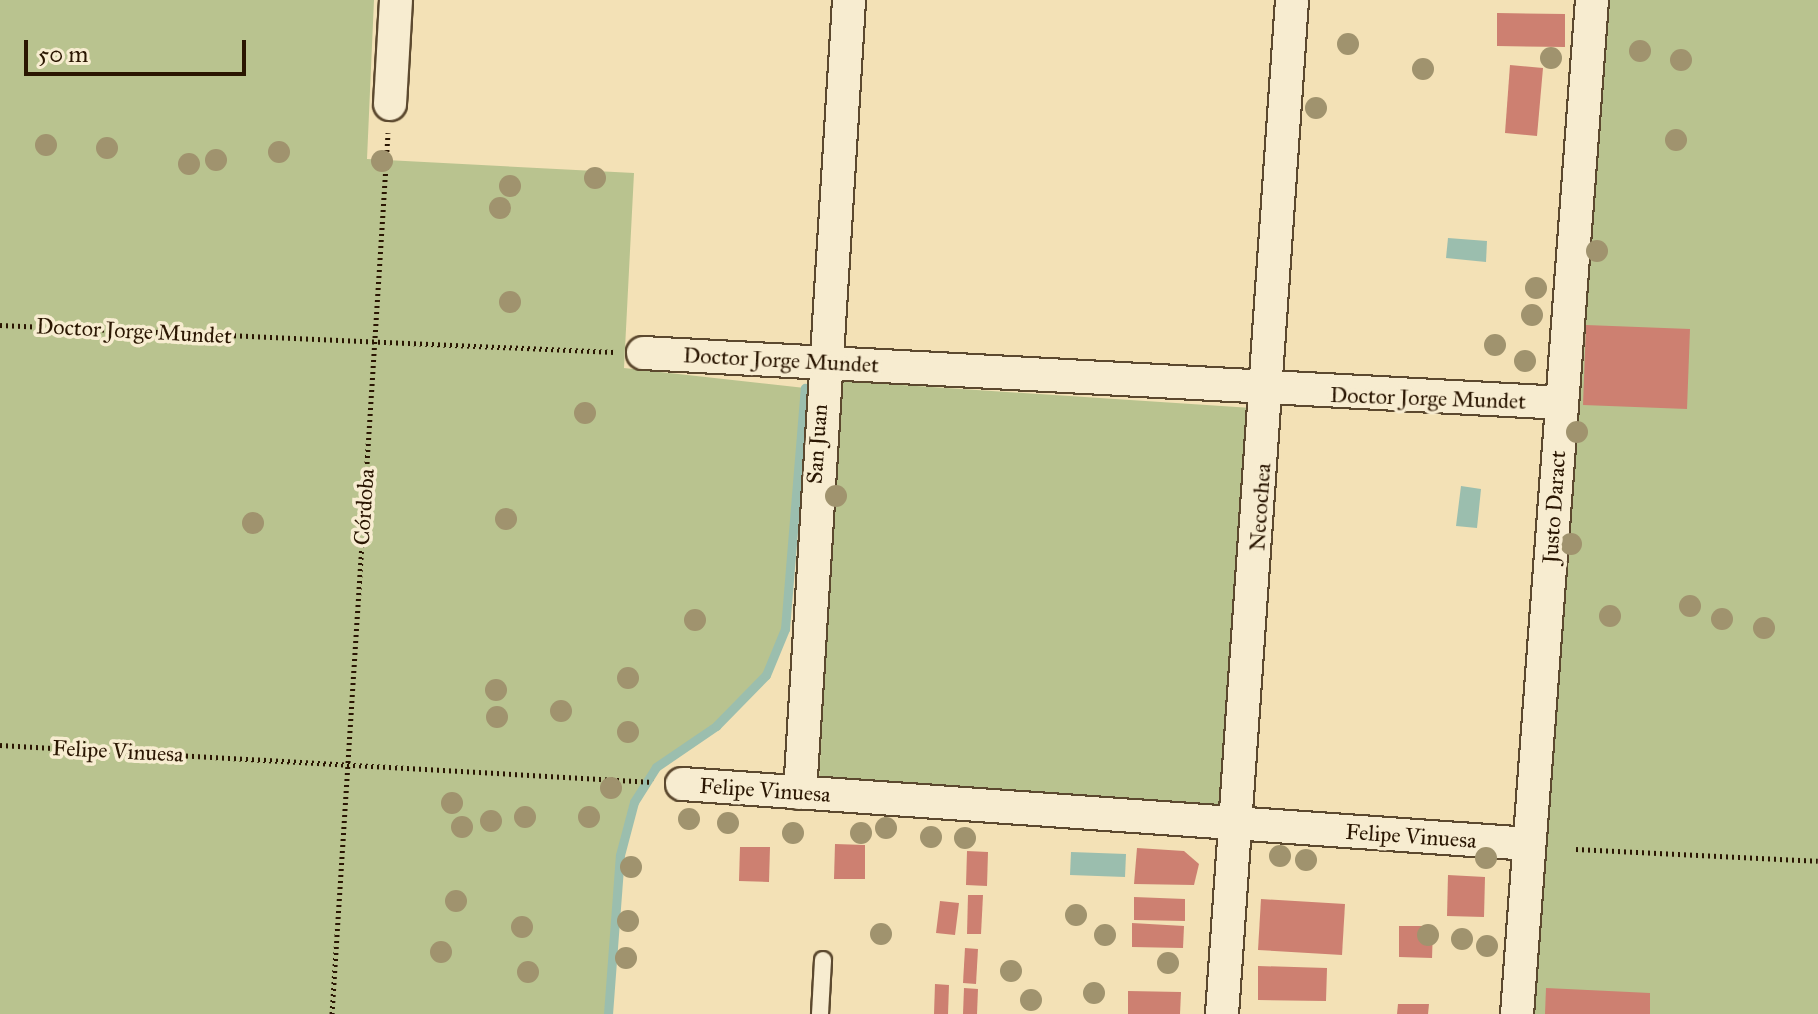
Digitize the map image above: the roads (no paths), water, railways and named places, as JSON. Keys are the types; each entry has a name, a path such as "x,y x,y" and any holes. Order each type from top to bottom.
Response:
{"street":[{"path":"390,104 396,0"},
{"name":"San Juan","path":"800,793 823,361 849,0"},
{"name":"Necochea","path":"1222,1014 1240,825 1292,0"},
{"name":"Justo Daract","path":"1517,1014 1592,0"},
{"name":"Doctor Jorge Mundet","path":"643,353 823,361 1266,392 1562,403"},
{"name":"Felipe Vinuesa","path":"682,784 1529,844"}],"lane":[{"path":"820,1014 823,960"}],"waterway":[{"path":"608,1014 620,855 634,802 656,767 716,726 766,675 785,629 805,388"}]}
